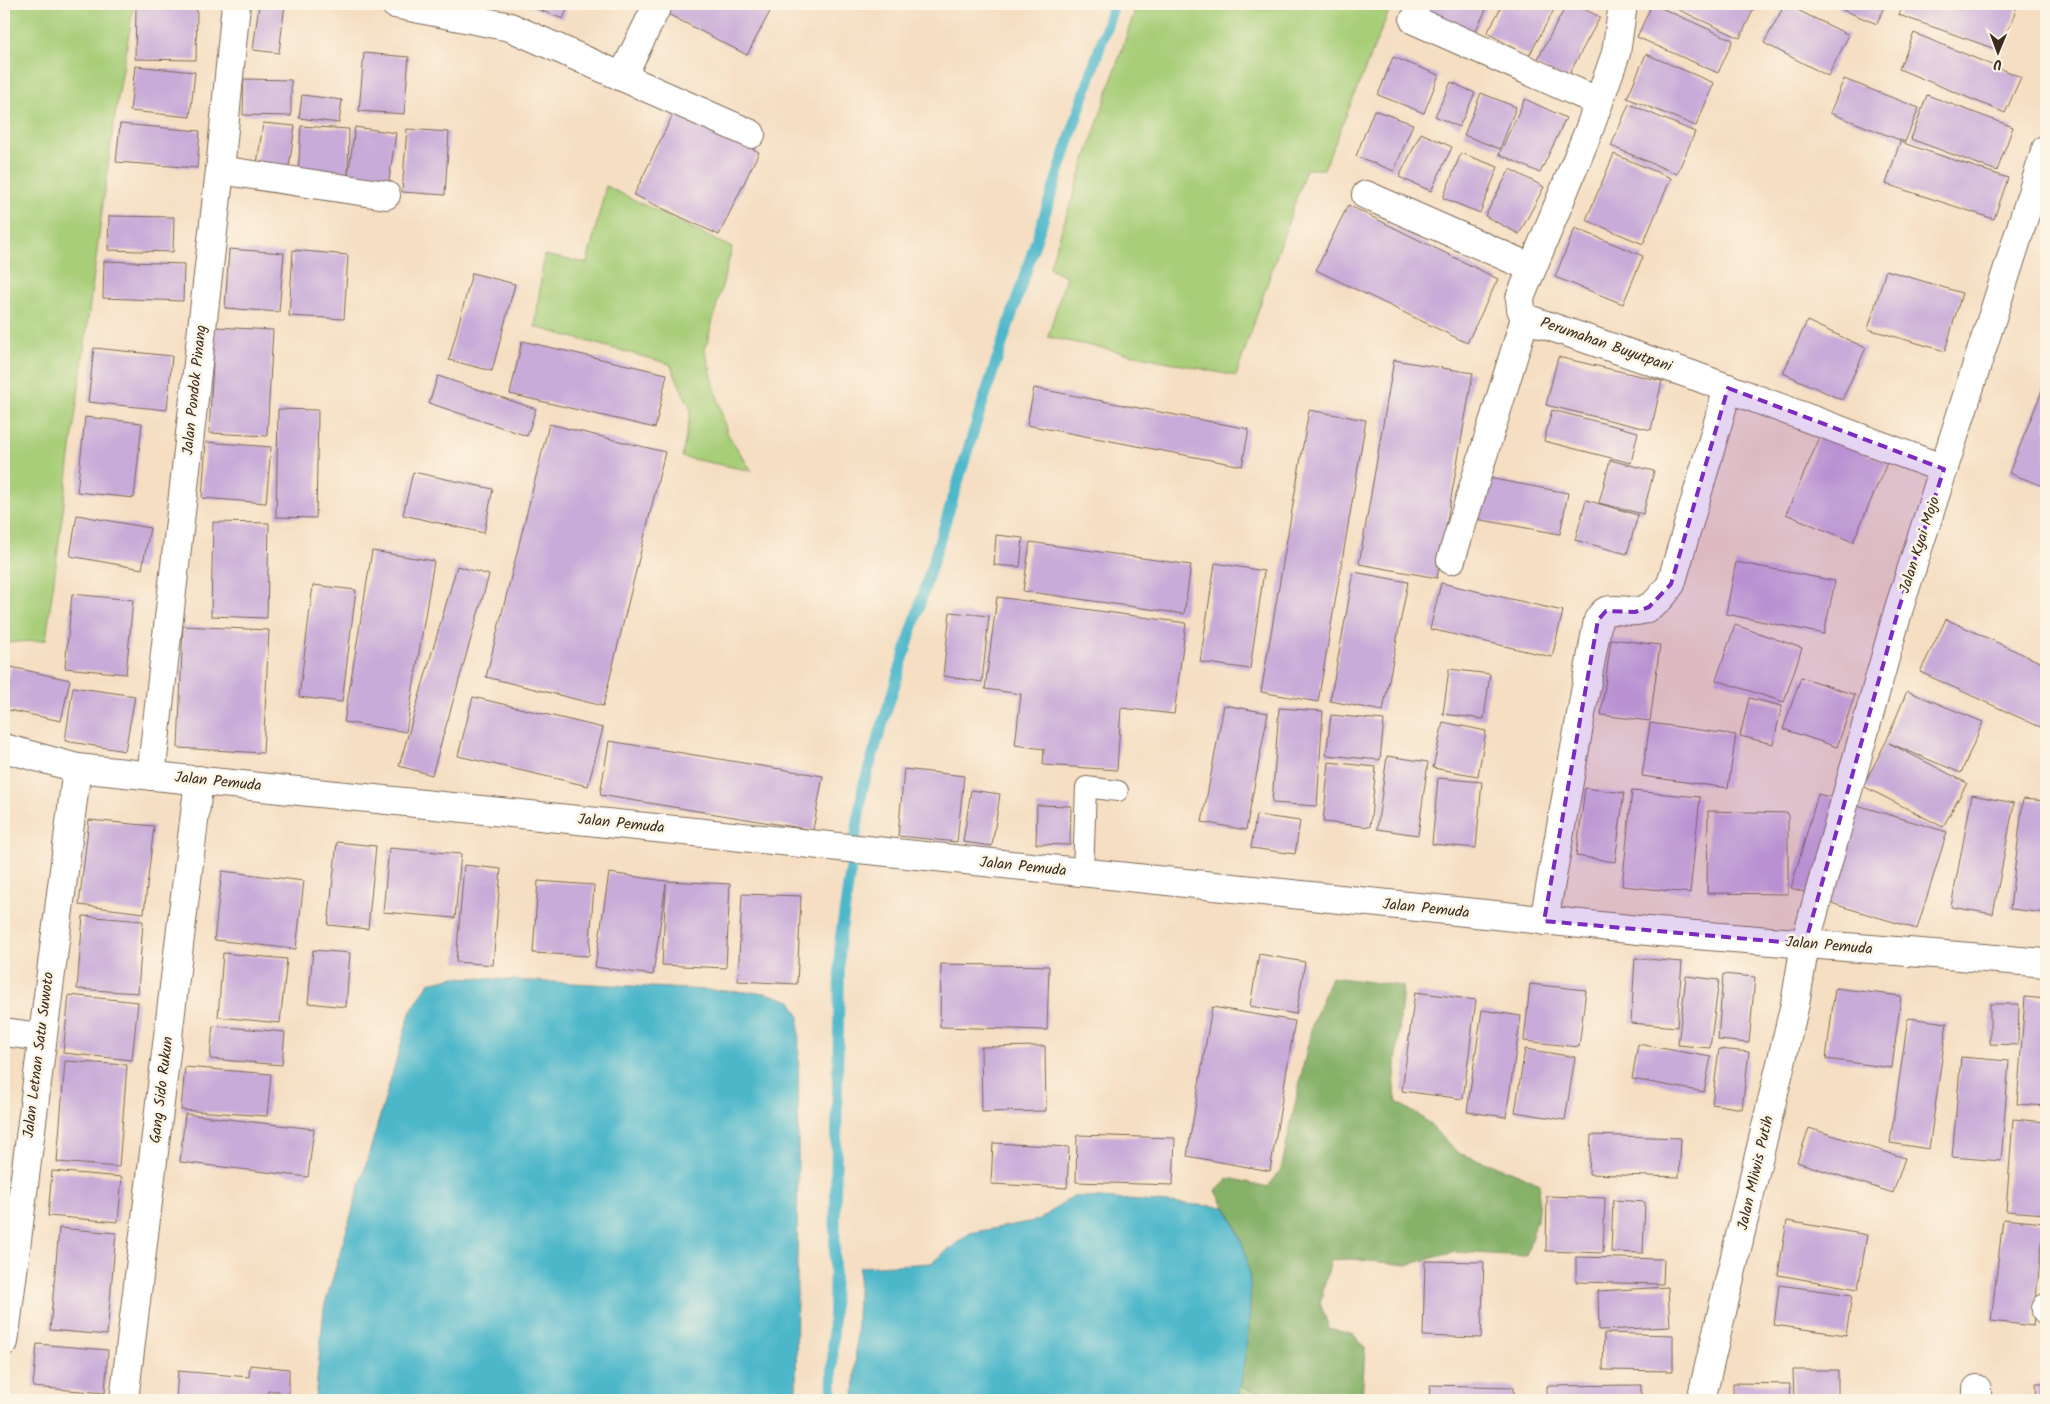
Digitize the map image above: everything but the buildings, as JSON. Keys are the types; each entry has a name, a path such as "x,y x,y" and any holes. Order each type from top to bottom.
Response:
{"street":[{"name":"Jalan Pondok Pinang","path":"151,776 220,170 236,4"},
{"path":"395,4 510,27 751,134"},
{"path":"622,77 658,4"},
{"name":"Perumahan Buyutpani","path":"1623,4 1616,53 1520,298 1521,309 1525,318 1572,332 1728,388 1944,470"},
{"path":"1414,20 1598,102"},
{"name":"Jalan Kyai Mojo","path":"1805,944 1899,608 2046,149"},
{"path":"220,170 386,196"},
{"path":"1366,195 1532,268"},
{"path":"1451,560 1525,318"},
{"path":"1544,921 1598,620 1601,614 1606,611 1635,612 1649,607 1664,595 1671,584 1728,388"},
{"name":"Jalan Pemuda","path":"4,748 77,768 151,776 1544,921 2046,963"},
{"name":"Jalan Letnan Satu Suwoto","path":"4,1342 41,1037 77,768"},
{"name":"Gang Sido Rukun","path":"124,1400 199,780"},
{"name":"Jalan Mliwis Putih","path":"1701,1400 1793,1014 1805,944"},
{"path":"4,1032 41,1037"}],"lane":[{"path":"1083,873 1086,787 1118,791"}],"highlighted area":[{"path":"1728,388 1944,469 1899,608 1805,944 1544,921 1598,620 1606,611 1635,612 1649,607 1671,584"}],"green space":[{"path":"4,4 134,4 113,128 46,640 4,643"},
{"path":"1137,4 1392,4 1324,169 1306,169 1236,376 1048,337 1066,276 1049,268"},
{"path":"606,186 732,248 705,350 727,433 752,471 682,457 691,410 670,364 535,327 544,255 587,263"},
{"path":"1331,977 1403,986 1394,1088 1397,1102 1424,1119 1458,1153 1511,1171 1540,1184 1537,1220 1526,1256 1455,1252 1406,1265 1352,1259 1331,1260 1320,1303 1329,1328 1354,1335 1365,1348 1362,1400 1291,1400 1240,1387 1249,1311 1237,1227 1216,1191 1229,1178 1268,1187 1281,1170 1312,1025"},
{"path":"1240,1387 1291,1400 1238,1400"}],"water":[{"path":"455,977 766,993 791,1001 799,1016 796,1400 315,1400 324,1308 410,1013 429,983"},
{"path":"1073,1196 1225,1207 1243,1246 1248,1262 1250,1285 1248,1336 1238,1400 854,1400 859,1267 931,1263 970,1233 1039,1220"}],"waterway":[{"path":"832,1400 840,940 863,787 980,411 1114,4"}]}
